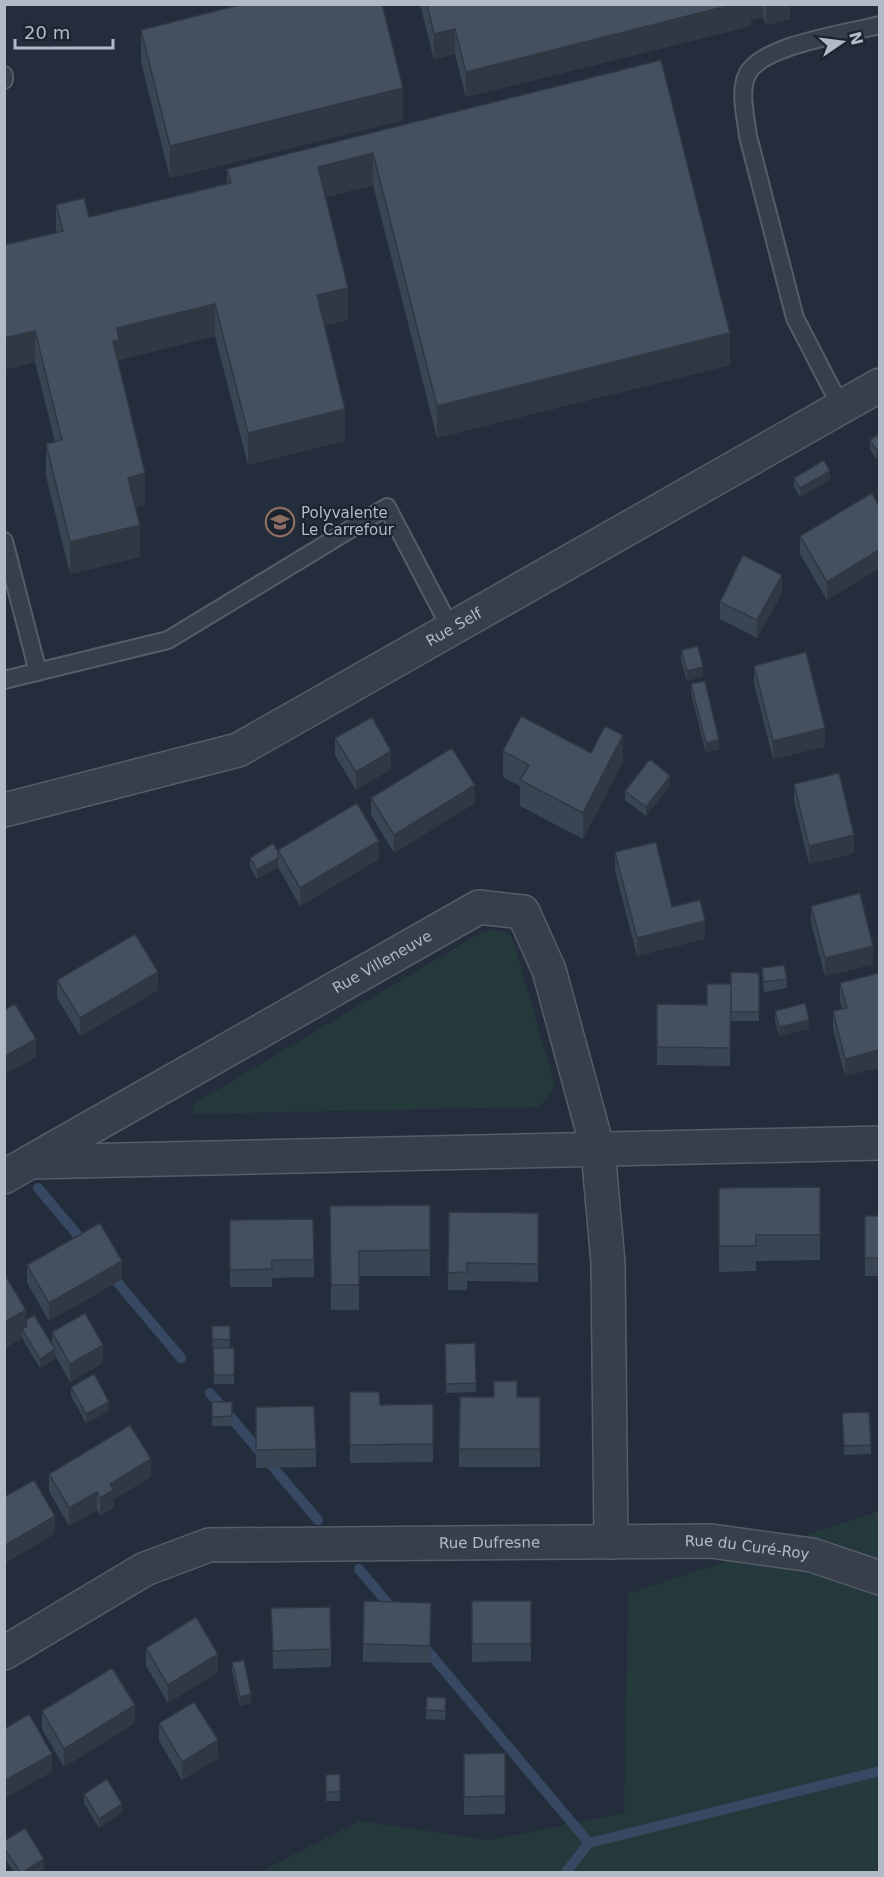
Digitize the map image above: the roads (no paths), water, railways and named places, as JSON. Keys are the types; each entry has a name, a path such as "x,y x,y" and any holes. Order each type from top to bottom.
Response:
{"street":[{"name":"Rue Self","path":"4,810 238,750 879,385"},
{"name":"Rue Villeneuve","path":"17,1170 479,906 523,912 549,970 598,1150"},
{"name":"Rue Villeneuve","path":"17,1170 598,1150 879,1143"},
{"path":"598,1150 608,1263 611,1542"},
{"name":"Rue du Curé-Roy","path":"611,1542 711,1541 812,1555 879,1578"},
{"name":"Rue Dufresne","path":"4,1653 144,1569 209,1545 611,1542"}],"lane":[{"path":"841,407 795,318 748,136 744,107 745,77 753,65 776,52 879,25"},
{"path":"4,75 4,80"},
{"path":"4,680 168,640 387,507 451,629"},
{"path":"4,541 38,672"}],"waterway":[{"path":"38,1188 86,1245"},
{"path":"108,1271 181,1358"},
{"path":"210,1393 318,1520"},
{"path":"359,1569 396,1613"},
{"path":"421,1643 589,1843"},
{"path":"566,1872 589,1843 880,1771"}],"place":[{"name":"Polyvalente Le Carrefour","path":"280,522"}]}
